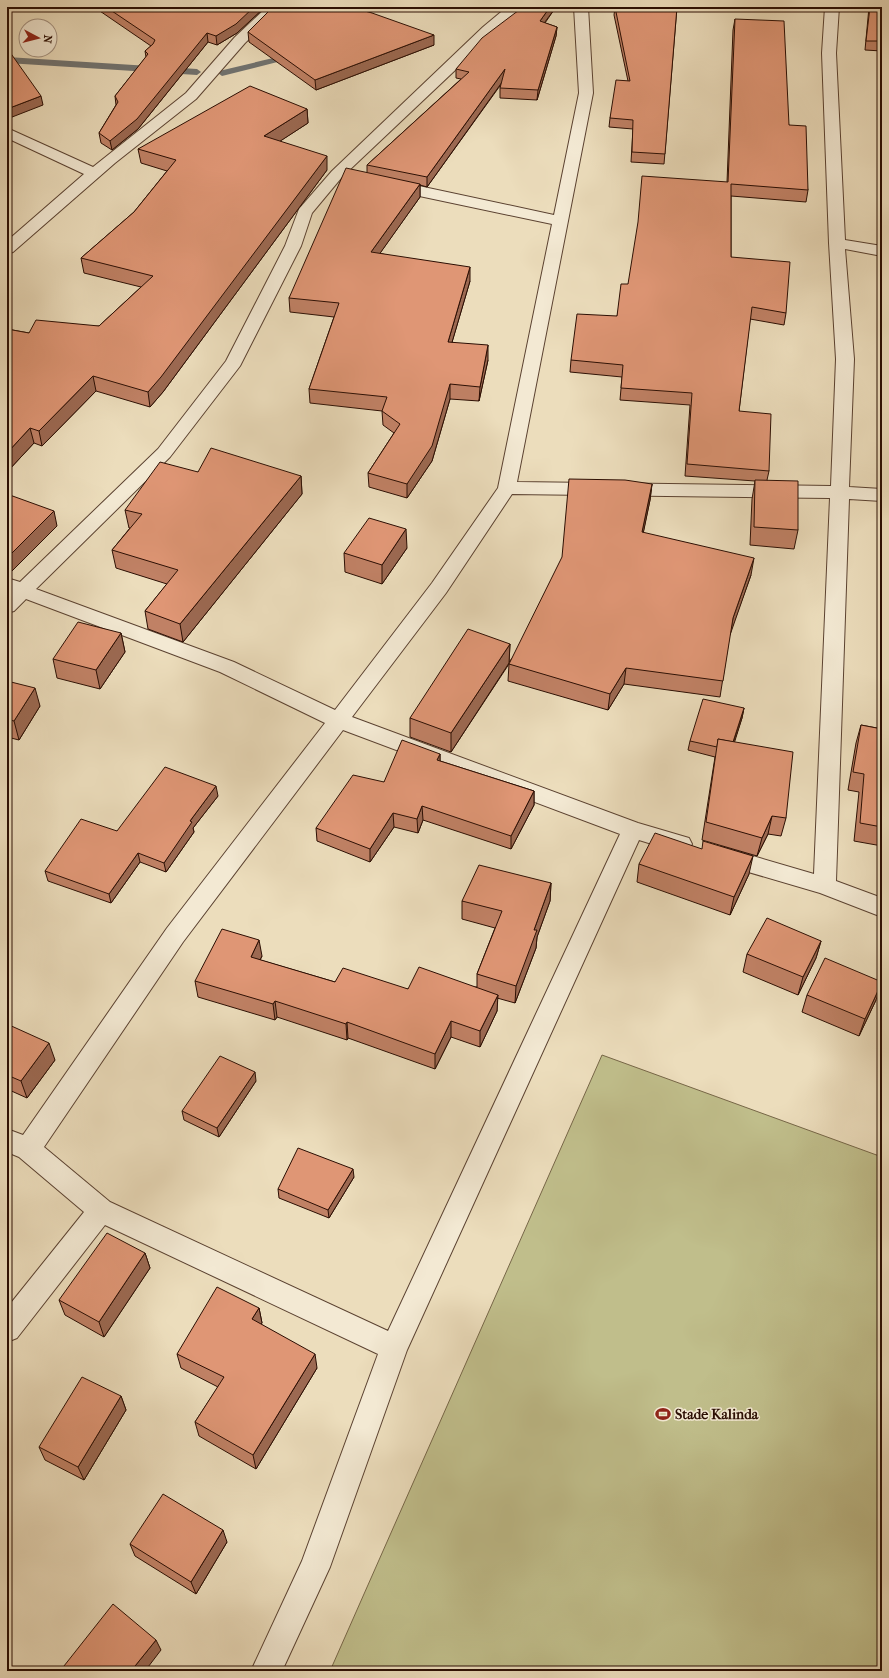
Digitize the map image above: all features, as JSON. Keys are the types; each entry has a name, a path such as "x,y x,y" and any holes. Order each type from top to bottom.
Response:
{"street":[{"path":"7,249 94,173 191,96 240,40 275,7"},
{"path":"7,606 15,588 164,453 234,362 292,246 305,212 345,175 488,30 515,7"},
{"path":"394,1348 101,1210 18,1145 175,935 439,588 507,488 586,93 581,7"},
{"path":"825,886 845,359 837,243 829,53 832,7"},
{"path":"7,132 94,173"},
{"path":"376,182 561,221"},
{"path":"837,243 882,251"},
{"path":"507,488 841,492 882,495"},
{"path":"15,588 227,667 338,720 633,830 825,886 882,908"},
{"path":"266,1671 315,1567 394,1348 633,830"},
{"path":"7,1329 101,1210"}],"shaded area":[{"name":"Stade Kalinda","path":"602,1055 882,1157 882,1671 330,1671"}],"building":[{"path":"106,7 254,7 236,24 216,36 207,33 137,119 110,141 99,133 118,102 115,96 148,54 145,51 153,44 155,40"},
{"path":"273,7 350,7 372,13 434,35 315,80 248,32"},
{"path":"523,7 550,7 540,21 557,27 538,90 500,88 505,69 427,177 367,165 469,72 456,69 482,38"},
{"path":"615,7 677,7 665,154 632,152 633,120 610,118 616,80 630,81"},
{"path":"870,7 882,7 882,41 866,41"},
{"path":"735,19 784,21 789,125 806,126 808,190 731,184 731,257 790,262 786,313 752,307 739,411 771,414 769,471 687,464 692,393 621,388 623,365 571,360 577,314 617,316 621,284 628,284 638,222 642,176 728,182"},
{"path":"7,48 41,96 7,109"},
{"path":"250,86 307,109 264,136 327,156 161,377 148,392 93,376 39,431 30,428 7,453 7,329 29,333 36,320 99,326 153,276 81,258 134,212 176,160 138,149"},
{"path":"346,168 420,184 371,252 470,267 448,342 488,345 480,387 450,384 432,446 407,484 368,473 400,424 382,411 387,397 309,389 339,303 289,298"},
{"path":"211,448 301,476 180,624 145,611 178,570 112,550 142,514 125,510 160,462 198,472"},
{"path":"569,479 625,480 652,484 642,532 754,558 733,618 723,681 626,668 610,694 509,664 562,557"},
{"path":"755,480 798,481 798,530 754,527"},
{"path":"7,494 54,511 7,558"},
{"path":"369,518 406,529 382,565 344,553"},
{"path":"78,622 121,633 96,670 53,659"},
{"path":"468,629 510,644 451,733 410,718"},
{"path":"7,681 35,688 14,721 7,719"},
{"path":"703,699 744,708 733,742 718,739 717,747 690,741"},
{"path":"861,725 882,729 882,827 860,823 864,774 853,772"},
{"path":"718,739 793,752 786,818 772,816 762,838 706,822"},
{"path":"402,740 440,754 437,760 534,791 511,836 422,806 417,819 393,813 370,849 316,828 353,775 384,782"},
{"path":"165,767 216,786 190,821 192,822 164,863 138,853 109,894 45,871 81,819 117,831"},
{"path":"655,833 702,849 703,841 753,856 734,897 639,864"},
{"path":"479,865 551,883 534,930 537,930 516,986 477,974 502,911 462,901"},
{"path":"767,918 821,941 803,977 747,954"},
{"path":"222,929 259,940 251,957 335,982 343,968 408,989 419,967 498,995 480,1031 451,1021 435,1054 347,1022 346,1024 275,1001 273,1004 195,981"},
{"path":"825,958 882,982 865,1019 807,995"},
{"path":"7,1024 49,1043 21,1081 7,1075"},
{"path":"220,1056 255,1072 217,1128 182,1111"},
{"path":"298,1148 353,1169 328,1210 278,1189"},
{"path":"107,1233 145,1253 99,1322 59,1300"},
{"path":"217,1287 259,1308 252,1319 315,1354 253,1455 195,1422 224,1377 177,1354"},
{"path":"82,1377 121,1396 78,1467 39,1447"},
{"path":"163,1494 223,1530 191,1582 130,1544"},
{"path":"113,1604 156,1640 131,1671 60,1671"}],"waterway":[{"path":"354,21 376,7"},
{"path":"222,73 290,56"},
{"path":"7,60 197,72"}],"place":[{"name":"Stade Kalinda","path":"663,1414"}]}
